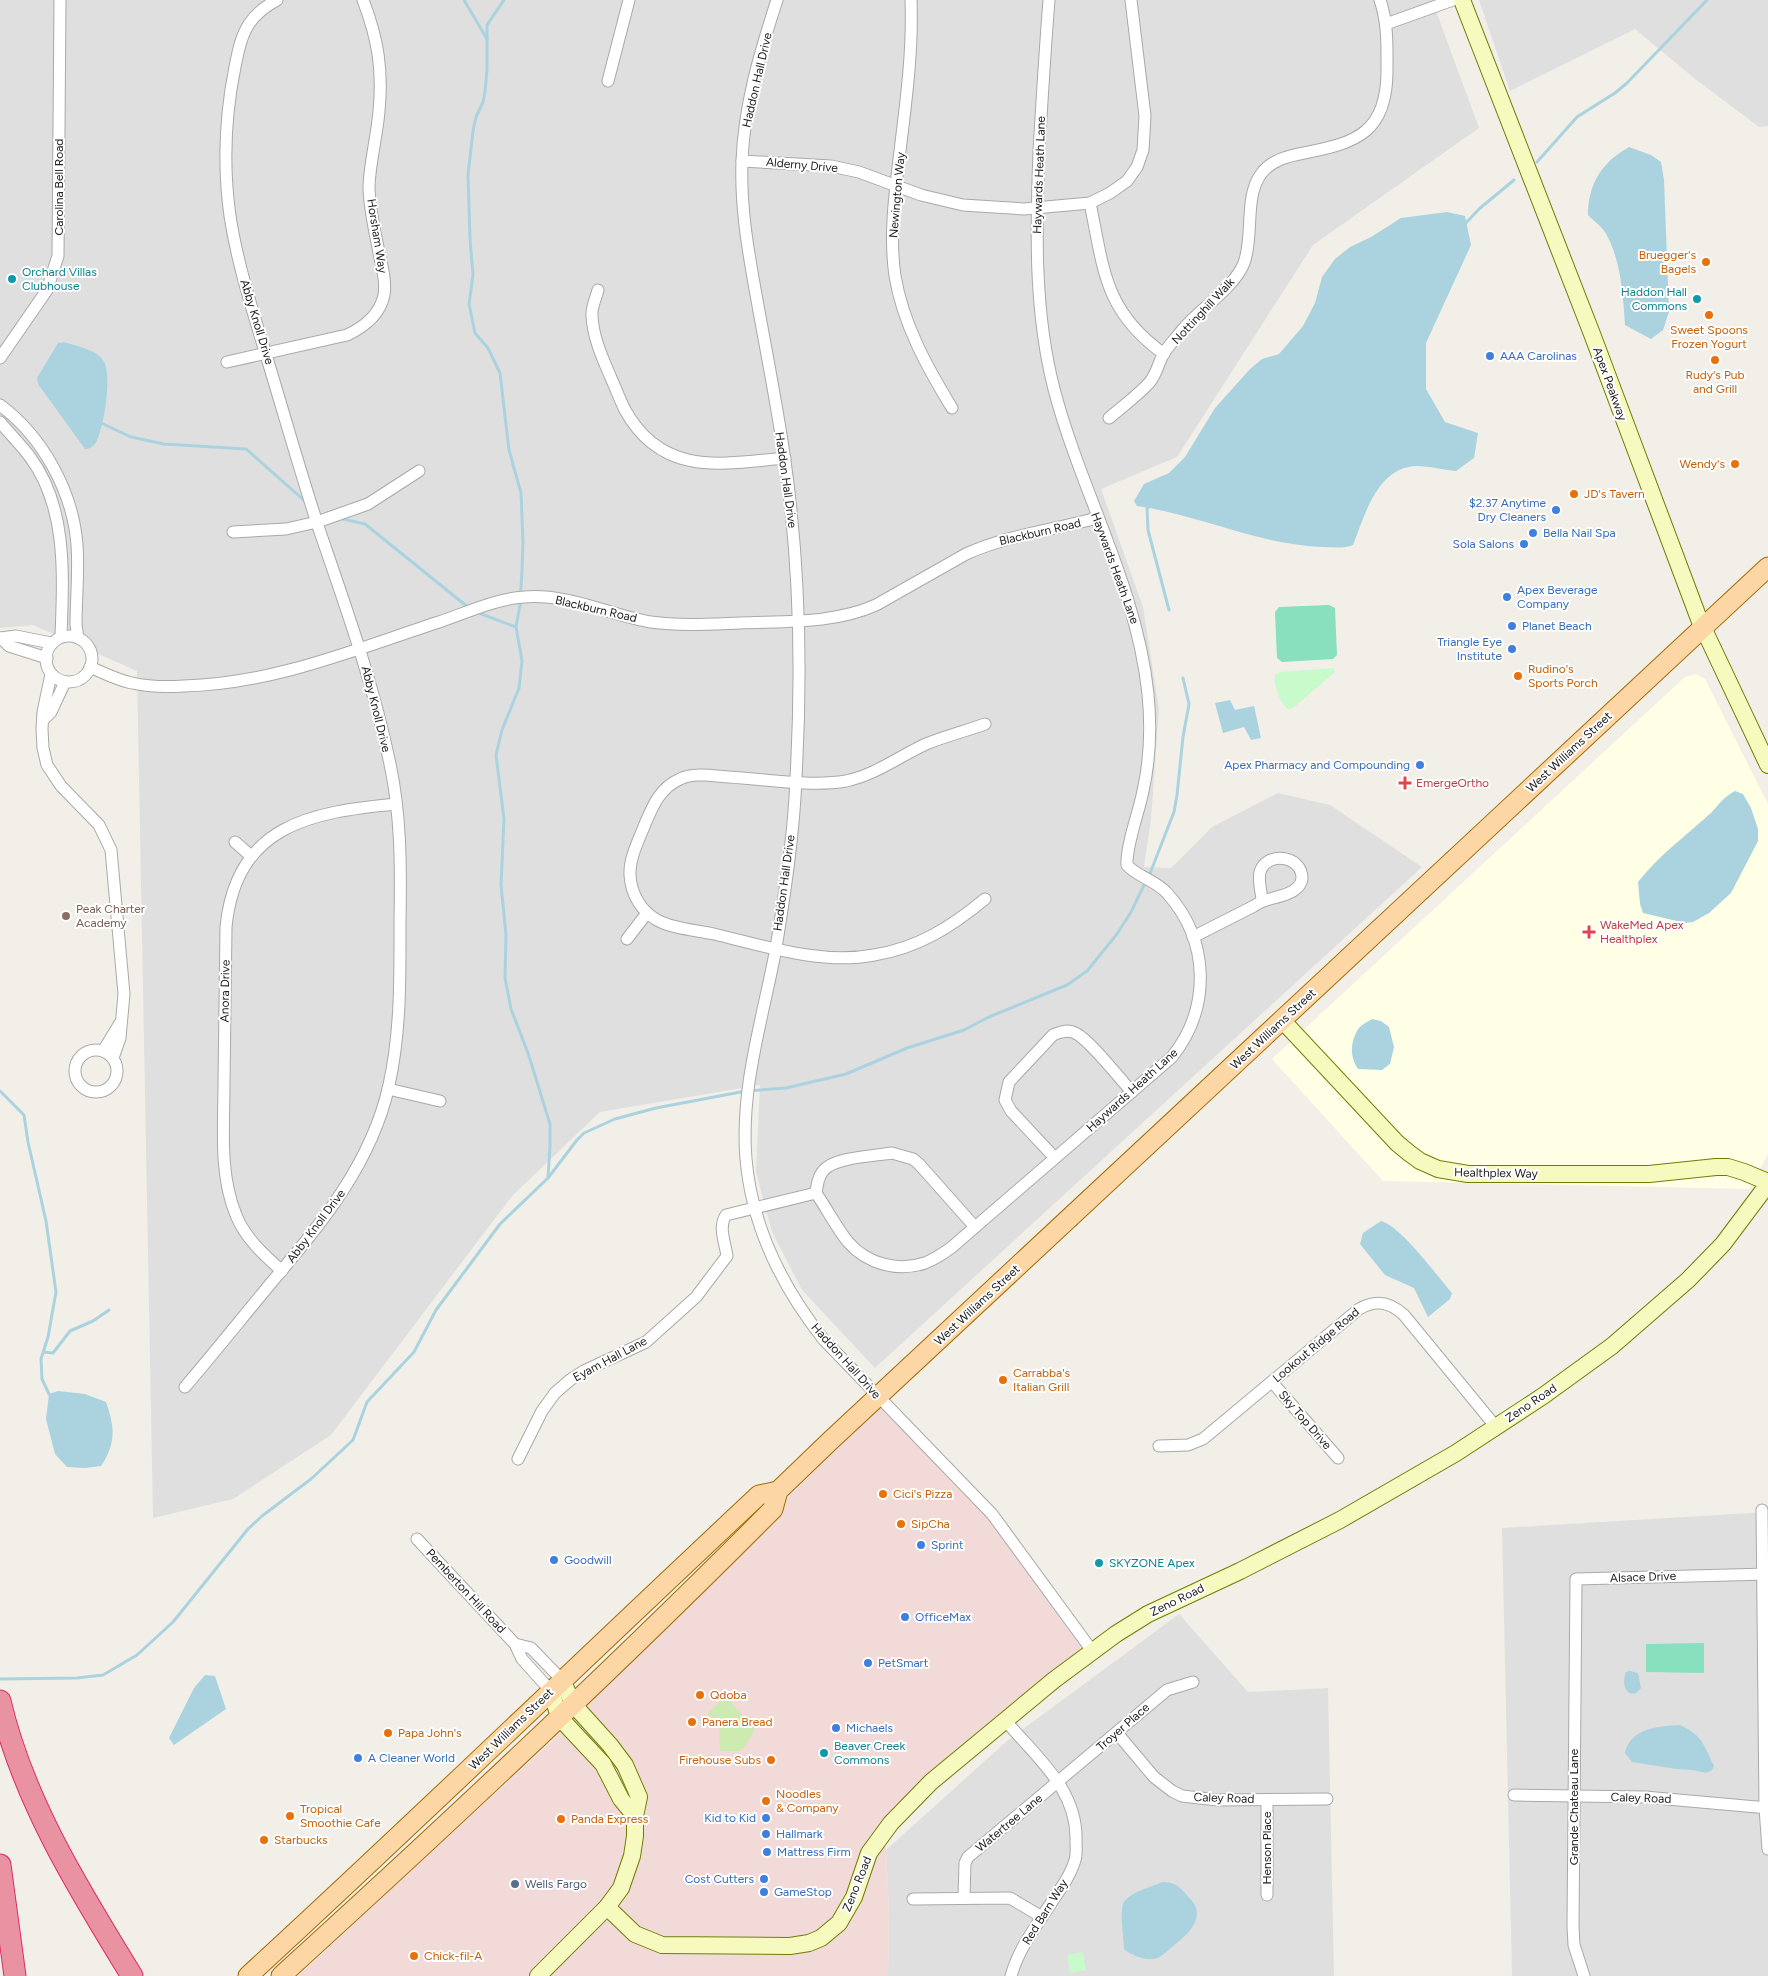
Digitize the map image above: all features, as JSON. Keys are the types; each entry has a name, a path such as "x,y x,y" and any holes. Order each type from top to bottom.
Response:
{"highway":[{"path":"0,1701 20,1769 41,1814 78,1884 132,1976"},
{"path":"0,1865 15,1976"}],"main road":[{"name":"West Williams Street","path":"281,1976 404,1864 675,1607 772,1509 778,1491 1768,567"},
{"name":"West Williams Street","path":"248,1976 380,1855 556,1685 759,1496 778,1491"}],"street":[{"name":"Carolina Bell Road","path":"0,358 47,290 58,256 60,0"},
{"name":"Abby Knoll Drive","path":"185,1387 320,1225 355,1173 378,1120 388,1089 396,1047 400,1002 400,868 396,804 391,767 381,722 360,648 317,522 248,299 231,221 226,182 226,135 230,91 241,41 248,24 261,10 277,0"},
{"name":"Horsham Way","path":"227,362 347,335 364,326 377,313 384,295 384,276 374,228 369,188 379,112 380,55 373,25 363,0"},
{"path":"608,81 629,0"},
{"name":"Haddon Hall Drive","path":"777,0 750,95 742,161 743,213 785,458 796,560 799,621 796,782 788,864 776,948 749,1082 744,1140 746,1164 766,1244 787,1288 824,1340 992,1514 1092,1652"},
{"name":"Newington Way","path":"911,0 910,71 892,221 895,276 905,316 918,348 952,408"},
{"name":"Haywards Heath Lane","path":"816,1193 848,1241 864,1256 884,1264 905,1267 927,1262 952,1247 1172,1058 1187,1036 1197,1009 1201,980 1200,966 1193,938 1179,909 1166,892 1152,880 1135,872 1127,865 1128,853 1144,789 1147,766 1148,695 1135,623 1066,430 1046,351 1036,258 1042,89 1049,0"},
{"path":"1131,0 1145,116 1142,150 1137,167 1127,181 1110,193 1090,203 1106,279 1112,296 1136,332 1164,354"},
{"name":"Nottinghill Walk","path":"1109,418 1149,383 1156,374 1164,354 1190,322 1239,273 1244,262 1247,246 1253,195 1261,174 1280,159 1347,143 1360,136 1371,126 1380,112 1386,97 1386,24 1380,0"},
{"path":"1386,24 1453,0"},
{"name":"Apex Peakway","path":"1462,0 1592,334 1703,628 1768,765"},
{"name":"Alderny Drive","path":"742,161 830,166 859,172 921,195 963,205 1024,209 1090,203"},
{"path":"598,290 592,315 596,338 626,410 642,433 652,442 673,455 709,464 785,458"},
{"path":"0,405 28,432 43,450 68,499 76,539 76,625 78,638"},
{"path":"0,422 31,458 42,480 58,522 62,548 56,640 47,651 47,668 51,674 65,682 80,679 90,667 91,653 89,647 78,638 70,635 56,640 16,636 0,638"},
{"path":"233,532 286,529 317,522 368,504 419,471"},
{"path":"42,480 56,473"},
{"name":"Blackburn Road","path":"90,667 134,684 162,687 210,686 252,680 313,664 486,606 524,597 558,599 632,618 670,624 799,621 834,618 864,610 892,597 981,547 1013,537 1097,518"},
{"path":"0,638 9,646 47,658"},
{"path":"51,674 44,712 42,738 47,765 61,786 99,824 111,850 124,994 124,1014 120,1038 113,1058"},
{"path":"44,719 51,712 65,682"},
{"path":"985,724 932,742 860,777 836,782 796,782 703,775 682,777 668,786 654,803 631,860 630,874 632,887 638,902 648,913 665,924 809,955 844,958 889,952 913,945 935,935 956,922 985,899"},
{"name":"Anora Drive","path":"282,1270 258,1248 243,1229 230,1200 224,1169 226,926 228,909 232,894 251,856 263,843 279,831 311,817 359,808 396,804"},
{"path":"235,842 251,856"},
{"path":"1193,938 1254,906 1262,899"},
{"path":"627,939 648,913"},
{"path":"103,1051 124,1014"},
{"name":"Healthplex Way","path":"1282,1020 1397,1143 1420,1161 1438,1170 1468,1174 1649,1174 1716,1167 1744,1172 1768,1183"},
{"path":"1055,1158 1012,1112 1005,1100 1005,1093 1009,1082 1053,1035 1062,1031 1076,1033 1132,1092"},
{"path":"91,1051 103,1051 113,1058 116,1063 117,1075 112,1086 102,1092 97,1092 86,1090 81,1086 76,1075 77,1062 80,1057 91,1051"},
{"path":"388,1089 440,1101"},
{"path":"756,1209 816,1193 817,1183 822,1172 833,1163 892,1153 902,1154 913,1159 975,1227"},
{"name":"Zeno Road","path":"607,1907 635,1934 662,1944 790,1946 809,1943 820,1938 844,1917 854,1897 869,1853 891,1823 931,1782 1054,1680 1116,1634 1148,1614 1240,1571 1340,1520 1448,1458 1496,1427 1612,1346 1688,1280 1723,1244 1768,1183"},
{"name":"Eyam Hall Lane","path":"518,1459 542,1411 555,1394 570,1380 584,1371 646,1342 696,1297 728,1256 722,1230 722,1221 726,1215 756,1209"},
{"name":"Lookout Ridge Road","path":"1159,1446 1188,1445 1203,1439 1359,1309 1370,1303 1387,1303 1404,1315 1496,1427"},
{"name":"Sky Top Drive","path":"1272,1382 1338,1458"},
{"path":"1762,1510 1766,1574 1768,1849"},
{"name":"Pemberton Hill Road","path":"417,1539 516,1644 522,1658 556,1685"},
{"name":"Alsace Drive","path":"1574,1637 1576,1579 1766,1574"},
{"name":"Grande Chateau Lane","path":"1574,1637 1574,1945 1584,1976"},
{"name":"Troyer Place","path":"1058,1782 1167,1690 1193,1682"},
{"path":"538,1976 607,1907 621,1888 629,1868 636,1836 635,1816 639,1797 625,1765 610,1745 556,1685"},
{"path":"556,1685 559,1716 603,1764 621,1799 635,1816"},
{"name":"Red Barn Way","path":"1004,1720 1058,1782 1070,1802 1075,1821 1075,1859 1066,1881 1019,1953 1011,1976"},
{"name":"Caley Road","path":"1117,1733 1154,1777 1182,1796 1201,1799 1326,1800"},
{"name":"Watertree Lane","path":"964,1897 965,1863 968,1857 1058,1782"},
{"name":"Caley Road","path":"1514,1795 1645,1797 1767,1808"},
{"name":"Henson Place","path":"1267,1800 1267,1895"},
{"path":"914,1899 1010,1898 1042,1917"}],"shaded area":[{"path":"0,0 1432,0 1479,128 1313,245 1177,457 1101,489 1143,607 1159,709 1151,819 1144,867 1171,868 1212,827 1278,793 1330,805 1422,867 875,1368 802,1290 772,1232 756,1172 760,1085 600,1112 512,1196 331,1435 233,1499 153,1518 137,671 33,625 0,628"},
{"path":"1479,0 1768,0 1768,126 1759,127 1694,78 1635,29 1510,91"},
{"name":"WakeMed Apex Healthplex","path":"1696,674 1705,679 1768,804 1768,1154 1749,1189 1383,1181 1272,1059 1685,677"},
{"name":"Beaver Creek Commons","path":"880,1403 992,1514 1093,1652 885,1830 889,1913 888,1976 298,1976 550,1743"},
{"path":"1768,1512 1768,1976 1512,1976 1502,1528"},
{"path":"1179,1614 1248,1692 1328,1688 1334,1976 888,1976 889,1913 886,1850 1007,1741"}],"green space":[{"path":"1329,605 1335,608 1337,655 1333,659 1282,662 1277,658 1275,612 1279,607"},
{"path":"1333,668 1335,672 1293,708 1288,709 1282,703 1276,689 1275,675 1280,672"},
{"path":"1704,1643 1704,1673 1646,1672 1646,1644"},
{"path":"725,1696 755,1729 742,1751 720,1751 719,1726 708,1713"},
{"path":"1083,1952 1086,1970 1070,1973 1067,1955"}],"water":[{"path":"1629,147 1651,155 1661,162 1664,180 1669,312 1663,330 1651,339 1625,325 1620,277 1615,254 1605,232 1588,215 1591,193 1598,175 1611,160"},
{"path":"1447,212 1465,216 1471,245 1426,343 1426,389 1445,422 1478,433 1474,458 1456,471 1417,466 1403,468 1392,475 1374,495 1353,545 1346,547 1299,545 1276,541 1184,516 1137,506 1134,501 1144,484 1169,473 1185,457 1215,408 1250,369 1262,359 1279,354 1303,326 1315,303 1322,277 1335,259 1350,247 1371,237 1401,218"},
{"path":"64,342 95,353 100,356 106,367 107,389 104,415 95,444 88,449 85,449 38,384 37,378 58,343"},
{"path":"1230,700 1235,710 1254,706 1261,738 1251,740 1244,727 1223,733 1215,703"},
{"path":"1735,791 1743,794 1751,808 1758,829 1758,841 1731,893 1709,913 1693,922 1685,923 1643,913 1640,904 1638,882 1664,854"},
{"path":"1372,1019 1381,1021 1389,1027 1394,1047 1390,1064 1382,1070 1358,1069 1352,1055 1353,1041 1358,1029"},
{"path":"1381,1221 1389,1225 1408,1241 1452,1293 1450,1299 1428,1317 1414,1288 1385,1275 1360,1244 1363,1233"},
{"path":"58,1391 85,1394 106,1402 111,1420 112,1442 101,1466 85,1468 67,1467 55,1454 46,1419 49,1394"},
{"path":"1626,1672 1638,1673 1641,1688 1634,1694 1627,1691 1624,1681"},
{"path":"205,1675 215,1676 226,1709 174,1745 169,1738 194,1688"},
{"path":"1680,1725 1702,1741 1714,1766 1712,1770 1706,1773 1632,1762 1625,1753 1628,1745 1639,1733 1663,1726"},
{"path":"1162,1882 1178,1886 1192,1900 1197,1912 1196,1918 1187,1934 1163,1955 1153,1959 1141,1958 1124,1949 1122,1917 1124,1902 1131,1895"}],"waterway":[{"path":"464,0 487,39"},
{"path":"504,0 487,25 485,92 473,131 468,175 473,275 469,304 475,333 488,348 500,373 509,450 521,493 522,570 520,605 516,627 522,661 519,688 502,730 496,755 504,819 501,885 506,935 505,978 511,1009 528,1053 550,1124 548,1178"},
{"path":"1537,162 1577,117 1615,93 1627,83 1707,0"},
{"path":"1465,224 1479,209 1514,180"},
{"path":"101,423 131,437 164,444 246,449 306,502"},
{"path":"1151,506 1147,508 1148,530 1169,610"},
{"path":"338,518 365,524 469,608"},
{"path":"476,612 516,627"},
{"path":"1149,876 1174,812 1177,795 1183,737 1189,704 1183,678"},
{"path":"0,1679 77,1678 103,1675 137,1655 173,1622 248,1529 311,1479 353,1440 367,1402 414,1352 436,1310 500,1224 548,1178 584,1133 615,1119 656,1108 746,1091 786,1088 846,1074 907,1048 964,1030 989,1017 1067,985 1087,971 1117,934 1131,912 1146,881"},
{"path":"0,1091 24,1115 28,1142 46,1221 56,1292 48,1337 41,1359 42,1379 49,1394"},
{"path":"44,1352 53,1353 70,1331 93,1321 109,1310"}],"place":[{"name":"Bruegger's Bagels","path":"1706,262"},
{"name":"Orchard Villas Clubhouse","path":"12,279"},
{"name":"Haddon Hall Commons","path":"1697,299"},
{"name":"Sweet Spoons Frozen Yogurt","path":"1709,315"},
{"name":"AAA Carolinas","path":"1490,356"},
{"name":"Rudy's Pub and Grill","path":"1715,360"},
{"name":"Wendy's","path":"1735,464"},
{"name":"JD's Tavern","path":"1574,494"},
{"name":"$2.37 Anytime Dry Cleaners","path":"1556,510"},
{"name":"Bella Nail Spa","path":"1533,533"},
{"name":"Sola Salons","path":"1524,544"},
{"name":"Apex Beverage Company","path":"1507,597"},
{"name":"Planet Beach","path":"1512,626"},
{"name":"Triangle Eye Institute","path":"1512,649"},
{"name":"Rudino's Sports Porch","path":"1518,676"},
{"name":"Apex Pharmacy and Compounding","path":"1420,765"},
{"name":"EmergeOrtho","path":"1405,783"},
{"name":"Peak Charter Academy","path":"66,916"},
{"name":"WakeMed Apex Healthplex","path":"1589,932"},
{"name":"Carrabba's Italian Grill","path":"1003,1380"},
{"name":"Cici's Pizza","path":"883,1494"},
{"name":"SipCha","path":"901,1524"},
{"name":"Sprint","path":"921,1545"},
{"name":"Goodwill","path":"554,1560"},
{"name":"SKYZONE Apex","path":"1099,1563"},
{"name":"OfficeMax","path":"905,1617"},
{"name":"PetSmart","path":"868,1663"},
{"name":"Qdoba","path":"700,1695"},
{"name":"Panera Bread","path":"692,1722"},
{"name":"Michaels","path":"836,1728"},
{"name":"Papa John's","path":"388,1733"},
{"name":"Beaver Creek Commons","path":"824,1753"},
{"name":"A Cleaner World","path":"358,1758"},
{"name":"Firehouse Subs","path":"771,1760"},
{"name":"Noodles & Company","path":"766,1801"},
{"name":"Tropical Smoothie Cafe","path":"290,1816"},
{"name":"Kid to Kid","path":"766,1818"},
{"name":"Panda Express","path":"561,1819"},
{"name":"Hallmark","path":"766,1834"},
{"name":"Starbucks","path":"264,1840"},
{"name":"Mattress Firm","path":"767,1852"},
{"name":"Cost Cutters","path":"764,1879"},
{"name":"Wells Fargo","path":"515,1884"},
{"name":"GameStop","path":"764,1892"},
{"name":"Chick-fil-A","path":"414,1956"}]}
